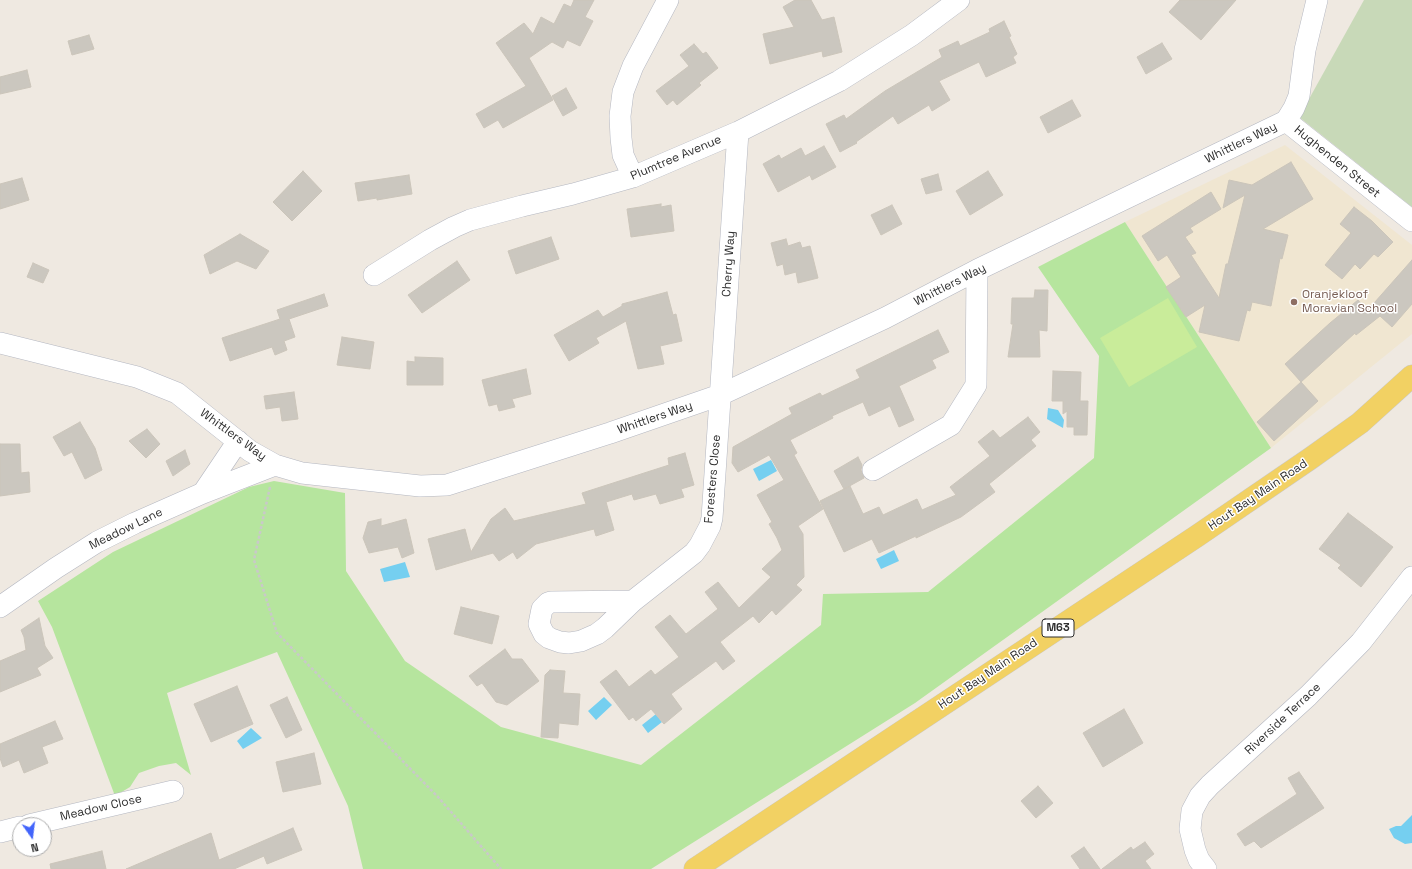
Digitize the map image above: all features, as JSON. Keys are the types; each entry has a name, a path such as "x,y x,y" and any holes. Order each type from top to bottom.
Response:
{"main road":[{"name":"Hout Bay Main Road","path":"696,869 1197,536 1321,451 1360,423 1412,376"}],"street":[{"path":"633,177 623,155 621,138 620,116 623,92 633,66 668,0"},
{"name":"Plumtree Avenue","path":"374,275 430,240 470,220 633,177 738,132 839,81 912,34 959,0"},
{"name":"Hughenden Street","path":"1317,0 1305,50 1298,96 1294,108 1286,121 1412,222"},
{"name":"Whittlers Way","path":"0,343 137,377 163,387 188,401 250,451 275,465 302,473 420,486 447,485 610,433 720,395 885,318 977,270 1286,121"},
{"name":"Cherry Way","path":"720,395 738,132"},
{"path":"873,470 951,425 976,385 977,270"},
{"name":"Foresters Close","path":"633,601 689,557 700,545 707,534 712,518 720,395"},
{"path":"203,493 238,441"},
{"name":"Meadow Lane","path":"0,607 56,568 97,542 135,523 203,493 275,465"},
{"name":"Riverside Terrace","path":"1206,869 1199,860 1190,829 1192,811 1200,796 1210,785 1308,696 1361,642 1412,576"},
{"name":"Meadow Close","path":"52,820 173,791"},
{"path":"0,832 12,829"}],"path":[{"path":"275,465 254,560 277,633 438,797 501,869"}],"shaded area":[{"name":"Oranjekloof Moravian School","path":"1285,145 1412,245 1412,334 1271,448 1125,222"}],"green space":[{"path":"1364,0 1412,0 1412,207 1299,117"},
{"path":"1125,222 1271,448 915,703 651,869 363,869 348,806 277,652 167,693 191,775 176,763 159,766 139,773 130,787 115,796 52,627 38,601 113,552 249,487 274,481 345,493 346,571 405,661 501,727 641,765 821,625 823,594 928,592 1094,458 1099,356 1038,267"},
{"path":"1168,298 1197,347 1129,387 1100,338"}],"water":[{"path":"1048,408 1058,410 1064,420 1063,428 1047,419"},
{"path":"771,460 777,471 759,481 753,469"},
{"path":"894,550 899,561 881,569 876,559"},
{"path":"405,562 410,577 384,582 380,569"},
{"path":"604,697 612,705 596,720 588,711"},
{"path":"656,714 662,722 648,733 642,725"},
{"path":"251,728 262,738 243,749 237,741"},
{"path":"1412,815 1412,843 1405,844 1394,838 1389,829 1396,826 1401,826"}],"building":[{"path":"574,0 594,0 585,17 593,21 580,46 567,40 563,48 552,42 529,58 553,100 503,128 498,120 484,128 476,114 526,86 496,43 524,23 533,34 541,17 554,24 564,4 571,7"},
{"path":"795,0 811,0 822,20 834,17 842,52 823,57 822,51 770,64 763,34 794,27 783,7"},
{"path":"1180,0 1236,0 1201,40 1169,12"},
{"path":"1004,21 1011,36 1009,37 1017,54 1013,57 1016,63 986,77 979,62 939,81 950,100 932,111 929,105 898,124 893,116 856,142 857,143 840,152 826,124 844,115 846,119 885,91 942,57 939,50 958,41 960,46 990,32 989,29"},
{"path":"89,35 94,49 72,55 68,41"},
{"path":"1162,43 1172,59 1146,74 1137,57"},
{"path":"694,44 703,54 706,52 718,68 699,83 701,85 677,105 673,100 667,105 656,91 689,66 680,55"},
{"path":"27,70 31,87 0,94 0,77"},
{"path":"566,88 577,108 563,116 552,96"},
{"path":"1072,100 1081,116 1048,133 1040,117"},
{"path":"824,146 836,167 812,180 810,175 778,192 763,164 779,155 781,159 801,148 805,156"},
{"path":"1291,162 1313,199 1263,229 1288,235 1282,259 1280,258 1271,306 1252,302 1250,311 1247,310 1239,341 1199,332 1205,305 1186,317 1166,287 1181,277 1167,255 1158,261 1142,236 1211,192 1221,209 1190,228 1193,232 1185,237 1196,253 1191,255 1219,298 1226,264 1228,264 1245,195 1223,208 1229,180 1252,185"},
{"path":"303,171 322,191 292,221 273,202"},
{"path":"988,171 1003,195 970,215 956,191"},
{"path":"938,174 942,190 926,194 921,179"},
{"path":"409,175 412,194 377,200 377,198 358,201 355,183"},
{"path":"22,178 29,200 0,209 0,184"},
{"path":"661,204 661,207 671,205 674,231 631,237 627,209"},
{"path":"892,205 902,224 881,235 871,215"},
{"path":"1354,207 1372,221 1393,242 1378,257 1374,254 1360,269 1355,264 1342,279 1325,265 1351,233 1340,224"},
{"path":"240,234 269,251 256,269 237,261 210,274 204,255"},
{"path":"551,237 559,259 516,274 508,251"},
{"path":"786,239 788,246 800,242 802,248 810,246 818,278 798,283 796,272 785,275 783,264 777,266 771,243"},
{"path":"1412,260 1412,304 1392,327 1380,316 1356,335 1355,333 1301,382 1285,364 1358,300 1367,311"},
{"path":"457,261 470,280 422,313 408,295"},
{"path":"33,263 49,270 43,283 27,277"},
{"path":"1035,290 1048,290 1047,331 1039,330 1040,357 1008,357 1013,324 1011,324 1012,298 1034,298"},
{"path":"667,292 673,315 676,314 682,341 660,346 664,364 638,369 626,321 596,338 599,343 569,361 554,335 598,310 603,317 622,306 622,304"},
{"path":"324,294 328,306 289,319 295,337 284,341 287,350 275,355 272,347 230,361 222,338 280,319 277,310"},
{"path":"938,330 949,352 932,360 936,368 899,386 914,420 899,427 890,406 869,416 863,402 832,416 833,418 790,440 797,453 794,455 823,509 798,526 803,534 804,577 796,585 802,590 776,615 772,610 759,623 753,616 720,642 735,661 723,670 716,661 671,694 682,709 664,724 651,709 636,721 633,717 629,720 600,682 616,670 629,687 651,670 655,675 679,657 655,627 670,615 686,634 718,609 705,592 718,582 739,608 771,577 762,569 782,550 769,524 772,522 757,495 784,480 769,455 738,472 732,463 733,447 792,414 789,408 820,393 822,396 860,378 856,370"},
{"path":"342,337 374,342 370,369 337,365"},
{"path":"415,357 443,358 443,385 407,385 407,361 415,362"},
{"path":"526,369 531,394 512,399 515,407 499,411 497,404 489,406 482,380"},
{"path":"1053,371 1081,372 1080,401 1088,401 1087,435 1074,435 1074,427 1067,427 1067,411 1063,414 1063,401 1052,401"},
{"path":"1301,382 1318,401 1274,441 1257,422"},
{"path":"294,392 298,419 282,421 280,407 266,409 264,396"},
{"path":"1028,417 1040,432 1031,440 1036,446 989,484 995,492 961,517 879,553 872,539 844,552 820,501 850,486 863,514 879,507 883,515 917,499 922,510 956,495 950,487 990,456 978,442 993,430 1000,438"},
{"path":"80,422 95,448 102,470 85,479 72,452 64,456 53,437"},
{"path":"147,429 160,444 146,458 129,441"},
{"path":"0,444 20,444 21,473 29,472 30,492 0,496"},
{"path":"185,450 190,464 173,476 166,461"},
{"path":"685,453 694,485 681,489 684,497 660,504 656,494 634,500 632,494 606,502 614,530 596,536 594,529 536,544 517,559 513,552 499,561 493,553 436,570 428,539 465,529 471,552 491,519 505,508 514,521 586,504 582,493 669,465 668,458"},
{"path":"858,457 862,465 861,470 864,478 844,489 834,471"},
{"path":"1348,513 1393,547 1361,587 1338,568 1341,565 1319,549"},
{"path":"381,519 381,526 406,519 414,553 402,558 398,547 369,553 363,538 368,522"},
{"path":"461,607 499,616 492,644 454,634"},
{"path":"39,618 45,646 53,658 37,668 41,675 0,692 0,661 26,650 24,637 21,630"},
{"path":"505,649 512,659 522,659 539,681 507,705 496,702 482,683 477,686 469,676"},
{"path":"550,670 565,671 563,693 580,694 578,725 559,723 558,738 541,737 545,675"},
{"path":"237,686 253,724 211,742 194,704"},
{"path":"287,697 302,730 286,738 270,705"},
{"path":"1124,709 1143,743 1103,767 1083,733"},
{"path":"55,721 63,739 42,747 48,763 24,773 19,760 3,767 0,758 0,744"},
{"path":"314,753 321,784 283,792 276,762"},
{"path":"1299,772 1324,808 1261,848 1254,841 1245,846 1237,834 1297,794 1288,778"},
{"path":"1038,786 1053,803 1036,818 1021,801"},
{"path":"293,828 302,850 267,864 264,856 234,869 126,869 211,833 219,860"},
{"path":"1145,842 1154,854 1145,861 1151,869 1102,869 1131,847 1133,850"},
{"path":"1084,847 1100,869 1080,869 1071,856"},
{"path":"102,851 106,869 51,869 50,864"}],"place":[{"name":"Oranjekloof Moravian School","path":"1294,302"}]}
